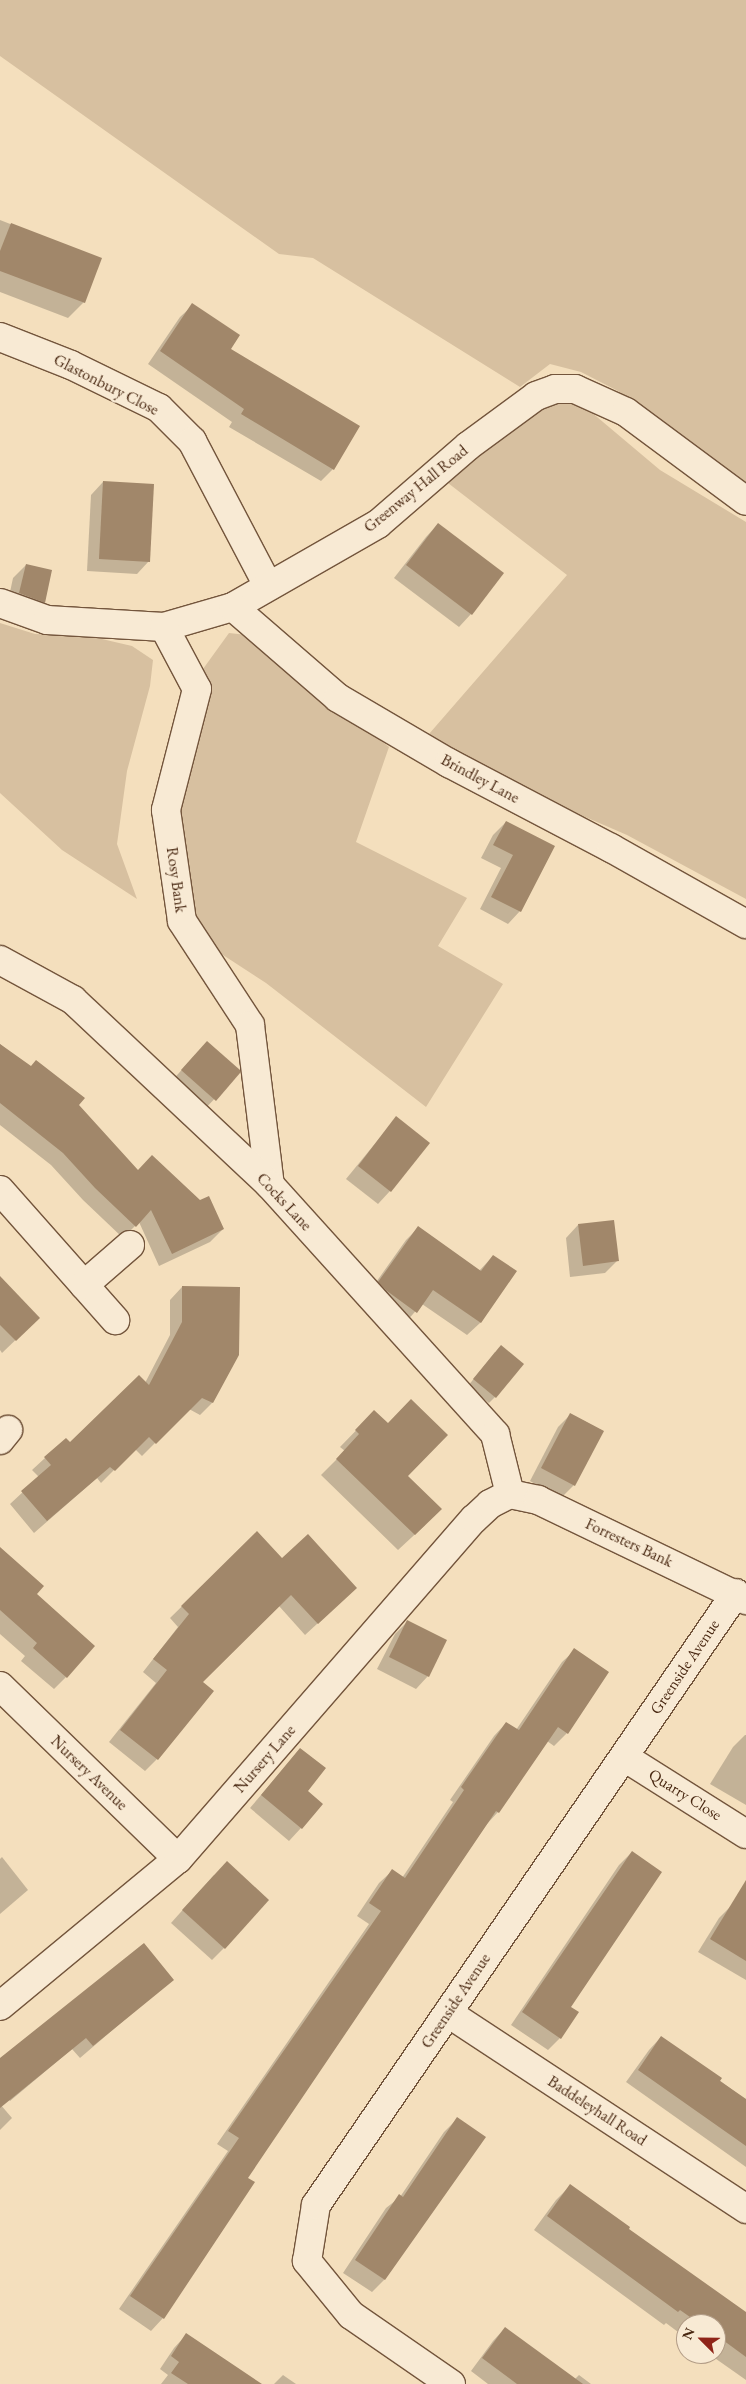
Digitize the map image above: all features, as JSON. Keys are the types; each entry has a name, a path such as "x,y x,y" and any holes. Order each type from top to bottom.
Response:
{"street":[{"name":"Glastonbury Close","path":"0,337 71,365 159,408 192,441 268,586"},
{"name":"Greenway Hall Road","path":"0,603 48,620 164,627 233,606 378,524 468,446 536,396 555,389 574,389 626,412 746,501"},
{"name":"Brindley Lane","path":"233,606 338,698 449,763 611,848 746,924"},
{"name":"Rosy Bank","path":"164,627 197,689 166,810 182,921 250,1025 270,1185"},
{"name":"Cocks Lane","path":"0,960 74,1000 270,1185 495,1434 510,1494"},
{"path":"0,1190 115,1320"},
{"path":"84,1285 130,1245"},
{"name":"Forresters Bank","path":"510,1494 538,1500 741,1597"},
{"name":"Nursery Lane","path":"0,2006 178,1860 474,1519 490,1504 510,1494"},
{"name":"Greenside Avenue","path":"451,2384 351,2315 307,2261 316,2206 624,1757 741,1597"},
{"name":"Nursery Avenue","path":"0,1686 178,1860"},
{"name":"Quarry Close","path":"624,1757 746,1834"},
{"name":"Baddeleyhall Road","path":"448,2013 746,2209"}],"shaded area":[{"path":"0,0 746,0 746,484 618,391 581,372 550,364 520,387 313,258 279,254 0,56"},
{"path":"559,398 584,406 660,470 746,522 746,899 627,835 523,790 429,734 567,575 448,483 536,409"},
{"path":"0,623 35,634 89,636 132,646 153,660 150,686 127,771 117,844 137,899 62,850 0,793"},
{"path":"229,633 247,635 389,747 356,842 467,898 438,946 503,984 426,1107 266,983 203,942 186,870 179,798 203,716 203,669"}],"building":[{"path":"11,223 102,258 85,303 0,271 0,251"},
{"path":"192,303 240,335 231,349 360,426 334,470 241,414 244,409 160,351"},
{"path":"103,481 154,484 150,562 99,559"},
{"path":"438,523 504,573 472,615 406,565"},
{"path":"26,564 52,570 45,603 19,593"},
{"path":"506,821 555,846 521,912 491,897 513,855 493,845"},
{"path":"207,1041 240,1070 240,1073 216,1101 181,1070"},
{"path":"0,1044 31,1066 36,1060 85,1098 79,1105 138,1170 152,1155 200,1200 209,1196 224,1229 172,1254 151,1210 136,1227 95,1188 63,1153 0,1103"},
{"path":"396,1116 430,1143 391,1192 358,1166"},
{"path":"614,1220 619,1261 583,1266 578,1224"},
{"path":"418,1226 481,1271 493,1255 517,1271 481,1323 433,1290 417,1313 378,1282"},
{"path":"0,1276 40,1318 16,1341 0,1325"},
{"path":"182,1286 240,1287 239,1355 213,1403 202,1398 156,1444 149,1437 115,1471 110,1467 47,1521 21,1491 51,1465 44,1457 66,1438 70,1442 139,1375 149,1385 182,1322"},
{"path":"501,1345 524,1364 496,1398 473,1379"},
{"path":"411,1399 448,1435 408,1476 442,1509 415,1535 336,1459 359,1434 355,1430 374,1410 388,1423"},
{"path":"570,1413 604,1431 575,1486 541,1468"},
{"path":"257,1531 282,1558 308,1534 357,1588 318,1624 291,1595 203,1682 214,1691 158,1760 120,1730 167,1670 153,1659 189,1614 181,1606"},
{"path":"0,1547 44,1586 37,1594 95,1646 67,1678 33,1648 37,1643 0,1610"},
{"path":"407,1620 447,1640 429,1677 389,1657"},
{"path":"574,1648 609,1672 568,1734 558,1727 499,1813 496,1811 248,2178 255,2182 164,2319 130,2296 239,2138 228,2131 381,1911 369,1903 392,1869 405,1878 464,1790 461,1787 506,1722 519,1730"},
{"path":"300,1748 326,1768 308,1791 323,1804 302,1829 261,1795"},
{"path":"632,1851 662,1872 571,2007 579,2012 561,2039 522,2012"},
{"path":"227,1861 269,1900 225,1949 182,1910"},
{"path":"746,1880 746,1961 710,1939"},
{"path":"144,1943 174,1980 93,2046 86,2038 0,2108 0,2058"},
{"path":"661,2036 722,2078 720,2081 746,2099 746,2146 638,2070"},
{"path":"457,2117 486,2137 385,2280 355,2260 399,2194 403,2197"},
{"path":"570,2184 630,2227 629,2229 746,2312 746,2357 726,2342 726,2314 686,2314 680,2310 678,2312 547,2216"},
{"path":"505,2327 583,2384 517,2384 482,2358"},
{"path":"186,2333 262,2384 188,2384 171,2373 179,2362 171,2356"}]}
